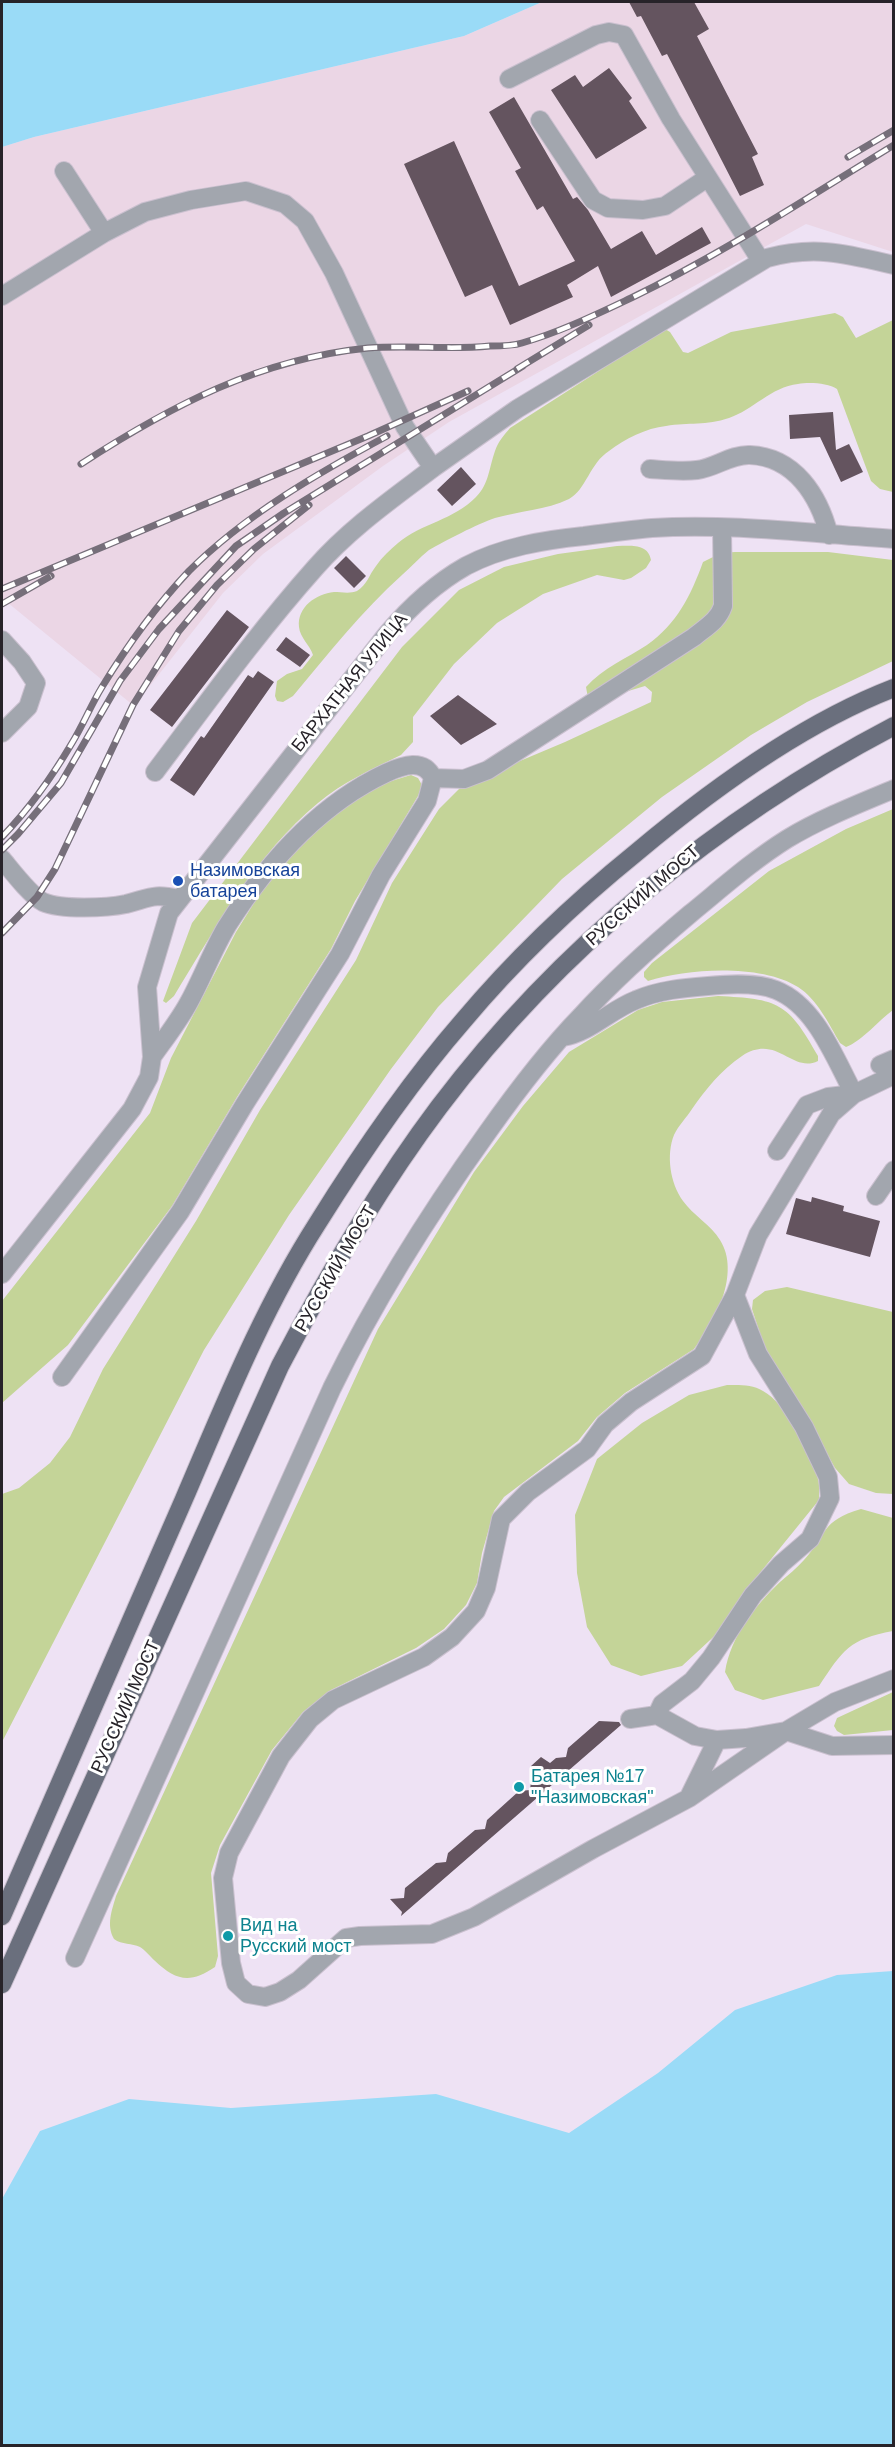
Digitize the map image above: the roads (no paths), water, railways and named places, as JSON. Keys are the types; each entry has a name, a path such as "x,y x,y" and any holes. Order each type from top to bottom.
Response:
{"main road":[{"name":"РУССКИЙ МОСТ","path":"2,1916 247,1354 316,1225 412,1085 462,1021 511,968 582,897 678,817 765,756 820,724 894,688"},
{"name":"РУССКИЙ МОСТ","path":"2,1984 280,1366 322,1285 397,1167 439,1107 541,988 609,924 700,846 840,754 894,726"}],"street":[{"path":"509,80 596,35 609,32 624,35 671,119 761,261"},
{"path":"540,120 593,200 608,208 643,210 664,206 707,178"},
{"path":"64,171 104,233"},
{"path":"2,296 104,233 145,212 191,200 246,191 285,204 305,221 334,273 405,427 433,468"},
{"path":"155,772 257,637 316,567 356,527 433,468 537,398 761,261 789,252 805,250 850,254 894,265"},
{"path":"650,469 697,470 729,458 750,455 766,458 786,467 804,481 823,511 829,535"},
{"name":"БАРХАТНАЯ УЛИЦА","path":"152,1057 147,987 169,913 400,618 449,577 482,559 532,543 654,528 722,528 894,539"},
{"path":"434,778 464,779 488,770 694,637 711,623 719,616 723,606 722,528"},
{"path":"2,640 22,662 36,683 28,707 2,733"},
{"path":"2,1274 132,1109 149,1077 152,1057 187,1006 226,928 252,890 309,823 348,793 397,768 420,764 429,770 434,778 427,801 381,875 335,963 244,1105 180,1212 62,1377"},
{"path":"75,1958 332,1388 364,1323 464,1165 513,1097 561,1037 641,956 759,857 839,812 894,789"},
{"path":"2,859 45,903 85,908 124,904 160,895 179,899"},
{"path":"561,1037 575,1035 634,1000 660,991 719,985 775,990 794,1000 812,1020 855,1094"},
{"path":"889,1066 831,1114 758,1235 735,1294 702,1356 631,1402 605,1424 587,1449 511,1507 501,1519 486,1588 477,1611 452,1637 424,1657 333,1700 310,1719 281,1756 229,1853 223,1878 231,1963 236,1983 248,1994 264,1997 280,1992 299,1980 346,1938 432,1934 464,1921 689,1798 786,1731 835,1702 894,1679"},
{"path":"777,1151 807,1105 828,1097 855,1094"},
{"path":"876,1196 894,1170"},
{"path":"657,1715 662,1704 692,1681 711,1658 753,1595 781,1564 810,1539 830,1498 828,1477 804,1427 758,1354 735,1294"},
{"path":"630,1719 657,1715 696,1736 717,1740 786,1731 832,1746 894,1745"},
{"path":"689,1798 717,1740"}],"water":[{"path":"2,2 542,2 464,36 34,137 2,147"},
{"path":"893,1971 893,2445 2,2445 2,2199 40,2131 129,2099 231,2108 436,2094 569,2133 658,2073 735,2010 837,1975"}],"railway":[{"path":"848,157 894,130"},
{"path":"81,464 148,423 217,388 290,363 368,348 460,348 510,345 536,339 591,317 665,281 764,225 894,145"},
{"path":"517,369 589,325"},
{"path":"2,850 61,783 120,681 159,629 236,546 284,513 523,366"},
{"path":"2,589 368,436 468,391"},
{"path":"2,837 31,804 56,768 102,687 132,642 165,598 189,571 258,513 309,480 387,436"},
{"path":"2,933 37,897 55,869 133,705 179,631 217,585 254,549 309,505"},
{"path":"2,604 51,576"}],"place":[{"name":"Назимовская батарея","path":"178,881"},
{"name":"Батарея №17 \"Назимовская\"","path":"519,1787"},
{"name":"Вид на Русский мост","path":"228,1936"}]}
